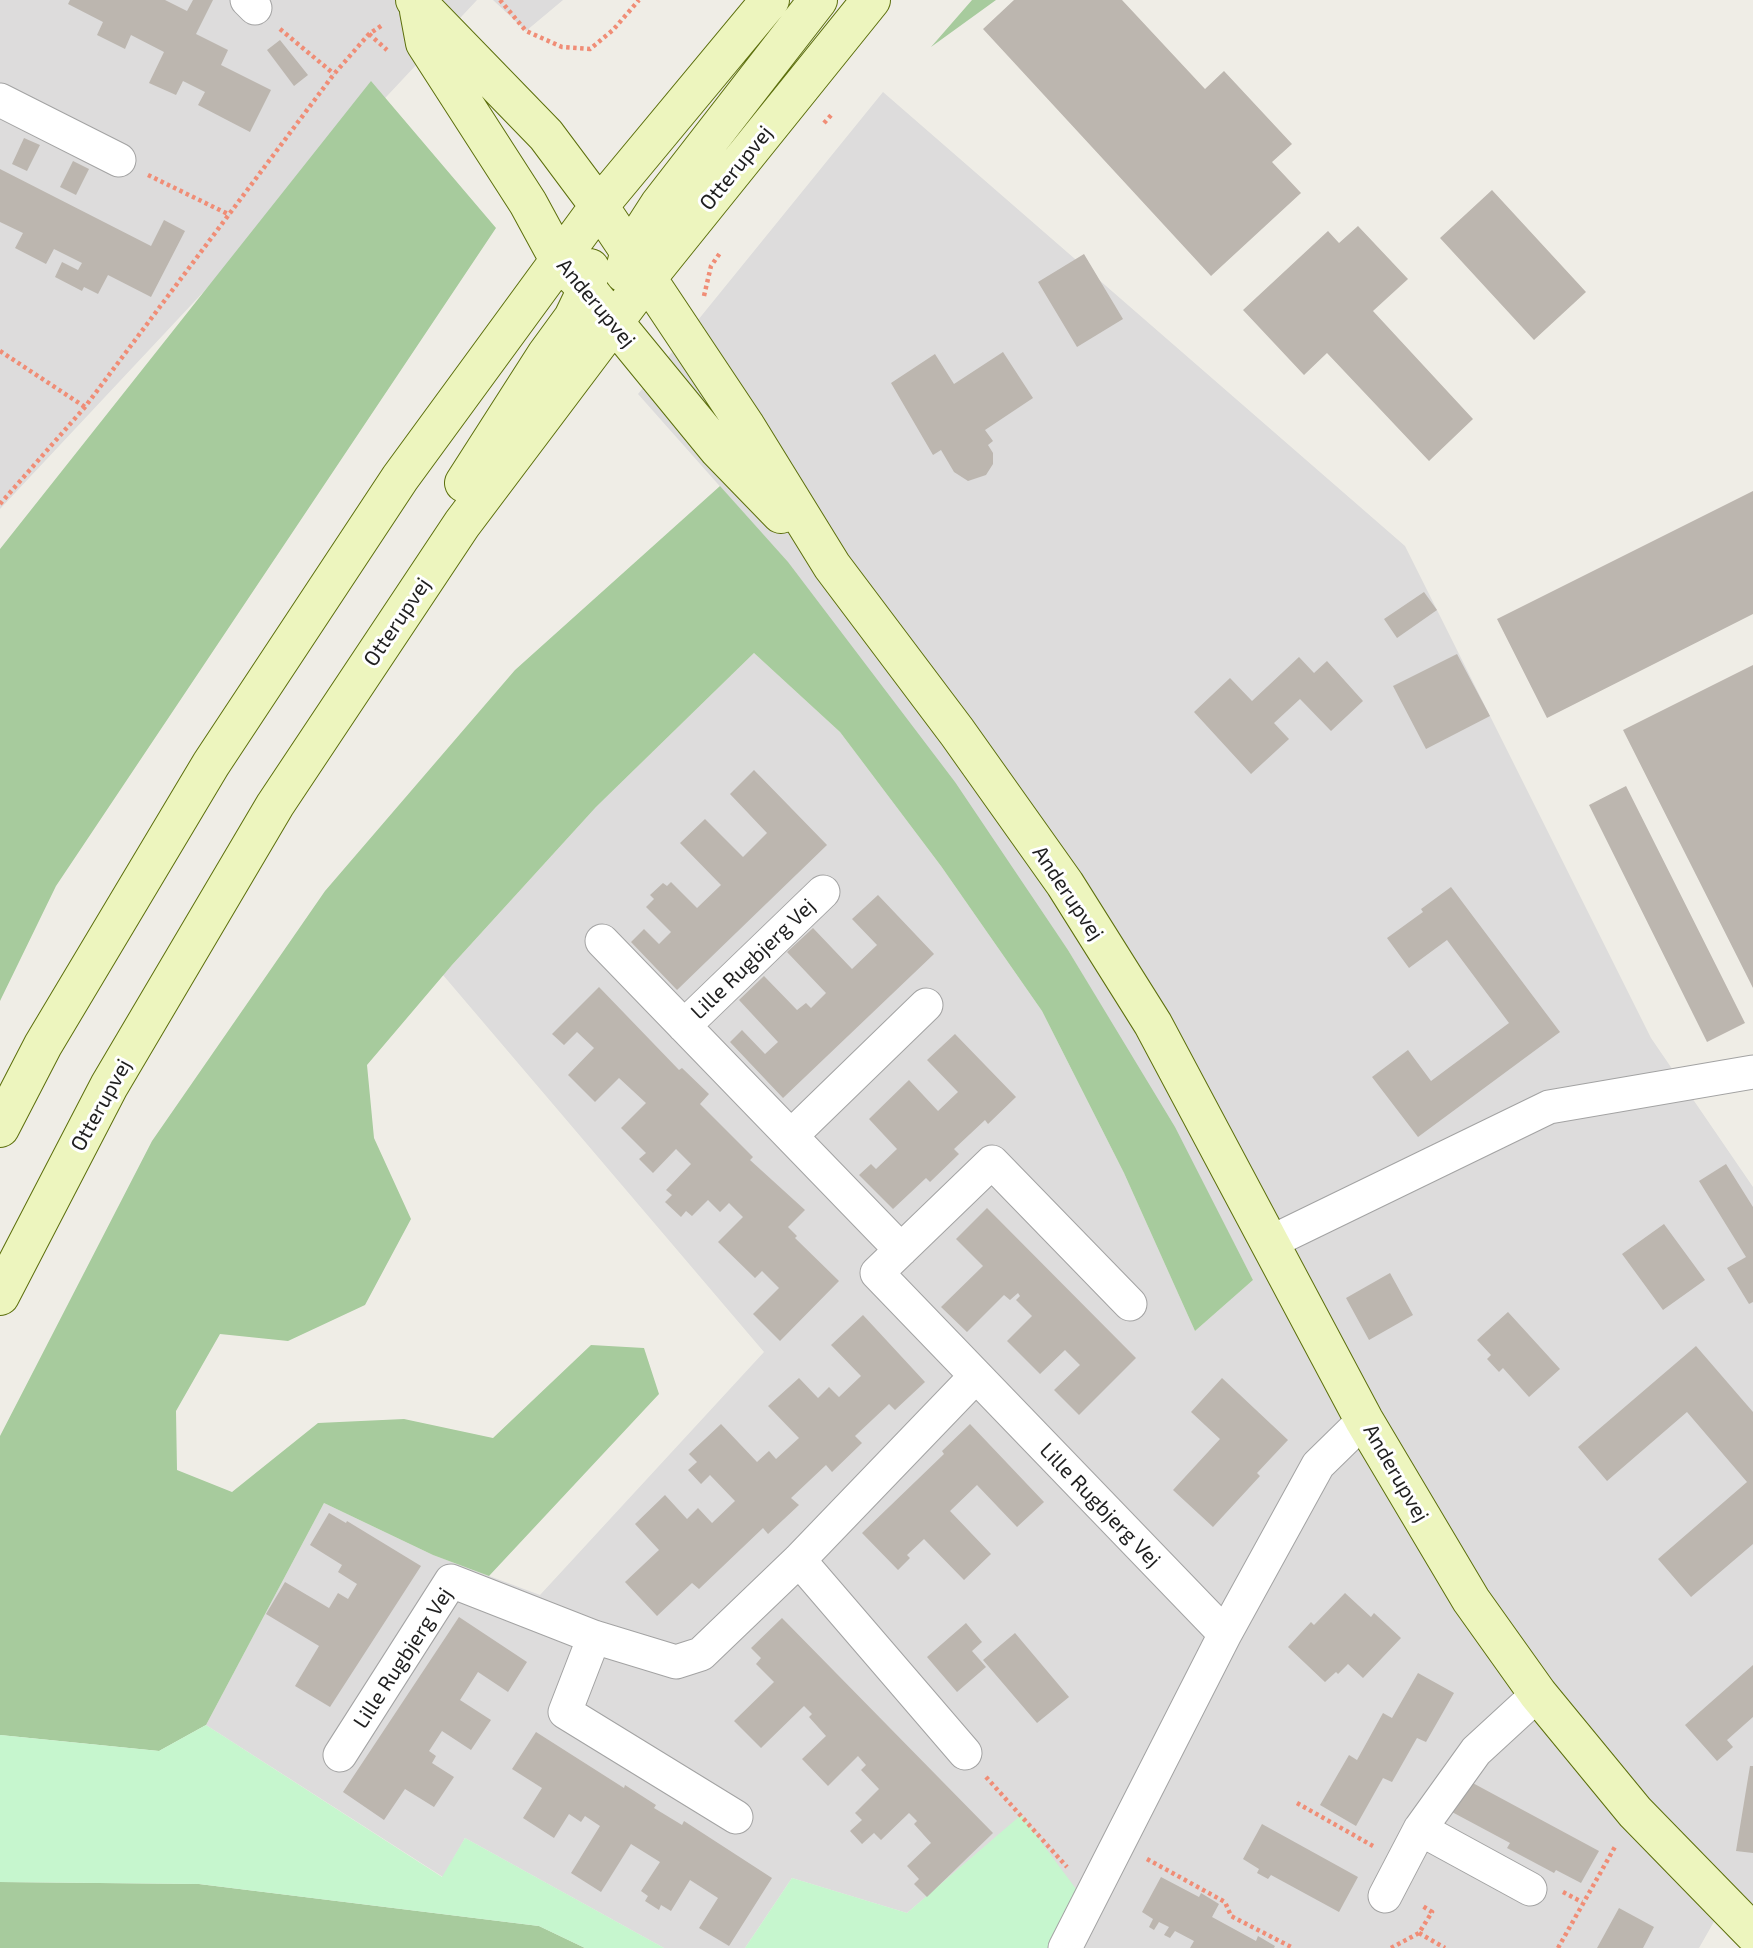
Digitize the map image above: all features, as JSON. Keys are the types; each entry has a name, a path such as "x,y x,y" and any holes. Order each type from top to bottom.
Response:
{"street":[{"path":"0,1128 43,1045 211,764 400,478 599,206 770,0"},
{"path":"612,322 639,263 659,205 818,0"},
{"name":"Otterupvej","path":"639,263 871,0"},
{"name":"Anderupvej","path":"416,1 546,135 599,206 745,425 831,566 957,732 1065,884 1153,1024 1364,1420 1471,1600 1538,1694 1635,1812 1753,1933"},
{"name":"Anderupvej","path":"416,1 425,43 528,203 559,260 587,289 718,449 831,566"},
{"path":"0,100 119,160"},
{"path":"332,720 429,535 573,318 587,289 599,206"},
{"name":"Otterupvej","path":"0,1296 109,1086 275,804 462,524 612,322"},
{"name":"Lille Rugbjerg Vej","path":"684,1026 822,892"},
{"name":"Lille Rugbjerg Vej","path":"602,941 901,1250"},
{"path":"791,1136 926,1005"},
{"path":"1269,1243 1549,1107 1753,1072"},
{"name":"Lille Rugbjerg Vej","path":"1130,1304 992,1161 877,1273 1225,1634"},
{"name":"Lille Rugbjerg Vej","path":"340,1755 451,1581 594,1637 676,1662 701,1654 799,1560 976,1376"},
{"path":"1065,1948 1225,1634 1318,1465 1364,1420"},
{"path":"799,1560 965,1753"},
{"path":"594,1637 565,1712 736,1817"},
{"path":"1385,1896 1420,1829 1476,1751 1538,1694"},
{"path":"1420,1829 1530,1889"}],"path":[{"path":"500,0 526,31 562,47 590,49 613,30 639,0"},
{"path":"0,504 85,407 334,74 369,34 416,1"},
{"path":"251,4 334,74"},
{"path":"816,133 833,113"},
{"path":"119,160 230,215"},
{"path":"704,301 711,266 726,244"},
{"path":"0,351 85,407"},
{"path":"965,1753 1091,1894"},
{"path":"1297,1803 1402,1863"},
{"path":"1558,1948 1635,1812"},
{"path":"1117,1842 1225,1902 1231,1916 1293,1948"},
{"path":"1419,1933 1445,1948"}],"shaded area":[{"path":"0,0 477,0 0,509"},
{"path":"493,0 563,0 526,31"},
{"path":"883,92 1405,546 1651,1038 1753,1187 1753,1928 1724,1904 1699,1948 1083,1948 1021,1816 907,1913 792,1878 745,1948 664,1948 465,1838 443,1877 206,1725 324,1503 433,1555 540,1595 764,1352 443,975 596,807 754,653 840,732 941,866 1042,1011 1124,1173 1195,1331 1253,1280 1183,1145 1068,950 787,562 638,394"}],"green space":[{"path":"972,0 996,0 931,47"},
{"path":"371,81 496,228 56,886 0,1001 0,549"},
{"path":"720,486 788,562 955,782 1068,950 1175,1127 1253,1280 1195,1331 1124,1173 1042,1011 941,866 840,732 754,653 596,807 452,965 367,1065 374,1138 411,1219 365,1305 288,1341 220,1334 176,1411 177,1470 232,1492 318,1423 404,1419 493,1438 591,1345 644,1348 659,1394 489,1576 433,1555 324,1503 206,1725 159,1751 0,1735 0,1436 152,1141 325,891 515,670"},
{"path":"206,1725 442,1877 465,1838 664,1948 585,1948 539,1926 199,1884 0,1882 0,1735 159,1751"},
{"path":"1021,1815 1097,1917 1083,1948 745,1948 792,1878 907,1913"},
{"path":"0,1882 199,1884 539,1926 585,1948 0,1948"}],"building":[{"path":"70,0 165,0 187,11 193,0 213,0 196,34 228,50 221,65 271,90 250,132 198,105 205,92 183,81 176,95 149,83 164,52 131,35 125,49 97,35 103,22 68,4"},
{"path":"1014,0 1122,0 1205,89 1224,71 1292,144 1272,162 1301,193 1211,276 983,29"},
{"path":"280,40 308,75 294,86 267,50"},
{"path":"24,138 40,145 27,171 12,164"},
{"path":"73,161 89,169 76,195 60,187"},
{"path":"0,169 151,246 164,220 185,231 151,297 108,275 98,294 84,287 82,291 55,277 62,262 78,270 82,263 54,249 46,264 15,248 23,233 0,222"},
{"path":"1492,190 1586,292 1534,340 1440,238"},
{"path":"1358,226 1408,279 1373,311 1473,419 1429,461 1327,353 1304,375 1243,310 1328,231 1339,243"},
{"path":"1084,254 1123,319 1077,347 1038,282"},
{"path":"1003,352 1033,398 985,430 993,441 988,445 993,453 993,464 986,475 968,481 954,472 941,450 933,455 891,383 935,354 954,384"},
{"path":"1753,491 1753,614 1547,718 1497,619"},
{"path":"1424,592 1437,610 1397,638 1384,619"},
{"path":"1457,654 1490,716 1426,749 1393,686"},
{"path":"1299,657 1314,673 1327,661 1363,701 1331,731 1300,699 1274,723 1289,739 1251,774 1194,712 1230,678 1252,701"},
{"path":"1753,665 1753,988 1623,730"},
{"path":"754,770 827,845 677,990 631,942 644,929 659,944 671,932 646,907 654,899 650,895 663,883 667,886 671,882 697,908 721,885 680,843 705,819 743,857 767,833 730,794"},
{"path":"1626,786 1745,1023 1707,1042 1589,805"},
{"path":"1451,887 1560,1032 1418,1137 1372,1077 1408,1050 1431,1081 1509,1023 1447,940 1409,968 1387,938 1423,912 1421,909"},
{"path":"878,895 934,954 783,1098 730,1042 742,1030 765,1054 778,1042 739,1000 764,976 797,1010 806,1003 811,1008 826,993 787,952 813,928 852,969 877,945 852,919"},
{"path":"599,987 679,1070 682,1068 709,1094 700,1104 753,1157 750,1160 805,1210 788,1227 797,1236 795,1238 839,1281 780,1341 753,1314 779,1288 762,1271 755,1278 718,1242 743,1217 729,1203 720,1212 708,1200 692,1216 686,1211 681,1217 665,1202 672,1195 666,1190 691,1164 676,1149 653,1173 639,1159 646,1153 621,1128 646,1103 619,1078 595,1102 568,1075 594,1048 577,1032 564,1045 552,1034"},
{"path":"955,1034 1016,1097 988,1124 985,1120 954,1149 959,1154 930,1182 926,1178 893,1209 859,1175 871,1164 876,1169 897,1149 869,1119 909,1080 938,1111 958,1092 927,1060"},
{"path":"1726,1164 1753,1207 1753,1302 1749,1304 1727,1268 1746,1257 1699,1181"},
{"path":"987,1208 1136,1358 1079,1415 1054,1390 1080,1365 1065,1350 1040,1374 1007,1341 1032,1316 1016,1300 1020,1296 1018,1293 1010,1300 1004,1295 967,1332 941,1307 983,1266 956,1239"},
{"path":"1664,1224 1705,1280 1663,1310 1622,1254"},
{"path":"1390,1273 1413,1315 1369,1340 1346,1298"},
{"path":"1508,1312 1560,1369 1529,1397 1503,1368 1499,1372 1487,1359 1491,1355 1477,1340"},
{"path":"863,1315 925,1382 895,1410 889,1404 855,1436 862,1443 832,1472 826,1465 791,1498 799,1505 768,1534 763,1528 699,1589 692,1583 657,1616 625,1582 659,1550 635,1524 665,1495 687,1519 698,1508 712,1523 735,1501 710,1475 701,1484 688,1470 697,1462 689,1454 721,1424 757,1462 769,1451 776,1459 799,1438 768,1406 799,1378 818,1398 829,1387 839,1397 861,1376 831,1345"},
{"path":"1696,1346 1753,1412 1753,1544 1691,1597 1658,1559 1747,1482 1687,1412 1607,1481 1578,1447"},
{"path":"1222,1378 1288,1440 1257,1473 1260,1476 1213,1527 1173,1490 1220,1439 1191,1412"},
{"path":"970,1424 1044,1502 1017,1527 977,1485 950,1511 991,1554 964,1580 924,1539 907,1555 910,1558 898,1570 862,1533 944,1454 942,1451"},
{"path":"329,1513 421,1566 330,1707 295,1686 319,1646 266,1614 285,1582 329,1608 338,1593 348,1599 357,1584 338,1572 342,1565 310,1545"},
{"path":"1345,1593 1371,1617 1374,1613 1401,1638 1363,1678 1348,1664 1325,1682 1288,1647 1311,1622 1314,1625"},
{"path":"459,1617 527,1662 508,1692 478,1672 460,1700 491,1720 471,1750 442,1731 429,1751 436,1756 432,1763 454,1777 434,1807 405,1789 384,1820 343,1792"},
{"path":"782,1618 993,1833 927,1897 914,1884 919,1879 907,1866 931,1843 914,1824 917,1821 909,1813 881,1840 874,1833 862,1844 850,1831 862,1820 855,1813 879,1789 861,1770 866,1765 858,1756 828,1786 802,1759 826,1736 809,1717 812,1714 804,1706 761,1748 734,1721 774,1682 756,1664 761,1658 751,1648"},
{"path":"966,1623 982,1642 972,1651 986,1667 957,1692 927,1657"},
{"path":"1015,1633 1069,1697 1037,1723 983,1660"},
{"path":"1753,1665 1753,1717 1727,1740 1733,1747 1717,1761 1685,1725"},
{"path":"1418,1673 1454,1693 1426,1742 1417,1738 1392,1782 1383,1778 1356,1826 1320,1805 1349,1755 1357,1760 1383,1713 1392,1718"},
{"path":"536,1732 624,1788 625,1785 656,1805 654,1808 682,1825 684,1821 772,1878 729,1946 699,1928 718,1898 690,1880 671,1911 661,1905 659,1910 645,1901 648,1896 641,1891 660,1862 631,1844 601,1892 571,1873 600,1826 585,1816 581,1822 569,1814 554,1838 523,1818 542,1788 512,1769"},
{"path":"1750,1766 1753,1766 1753,1853 1736,1851"},
{"path":"1469,1781 1599,1851 1581,1883 1556,1870 1554,1873 1507,1848 1510,1843 1452,1812"},
{"path":"1262,1824 1358,1877 1339,1912 1271,1875 1268,1879 1257,1873 1259,1869 1243,1859"},
{"path":"1161,1877 1199,1897 1201,1893 1219,1904 1212,1917 1256,1941 1258,1936 1275,1946 1274,1948 1190,1948 1194,1941 1175,1931 1170,1938 1164,1935 1169,1927 1159,1922 1154,1930 1149,1927 1153,1919 1142,1912"},
{"path":"1619,1908 1654,1927 1643,1948 1597,1948"}]}
